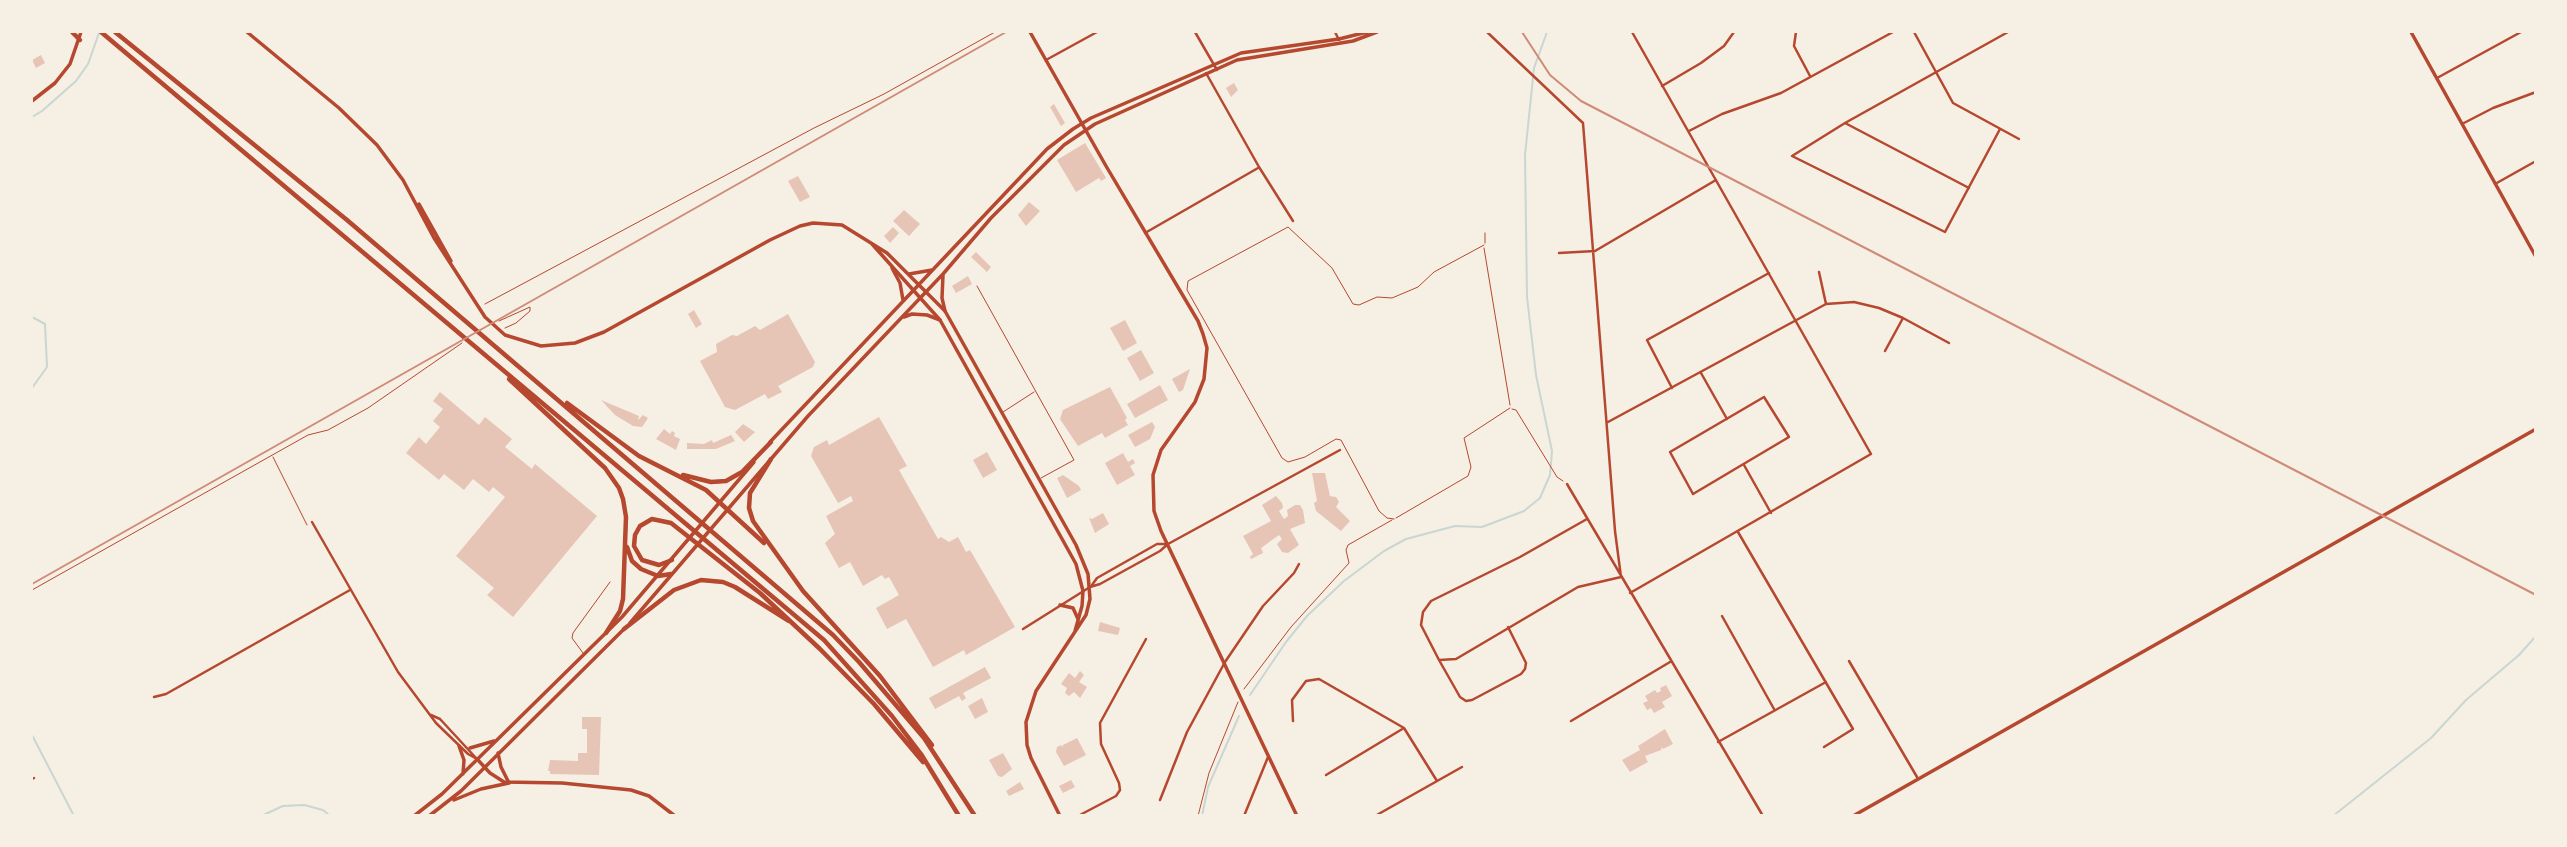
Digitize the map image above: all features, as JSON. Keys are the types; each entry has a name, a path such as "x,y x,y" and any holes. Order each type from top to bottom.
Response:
{"highway":[{"path":"72,32 80,40"},
{"path":"101,32 824,640 892,716 935,775 958,816"},
{"path":"117,33 347,220 833,635 901,710 957,787"},
{"path":"475,347 566,430 613,478 626,507 623,599 620,611 606,633"},
{"path":"536,380 621,444 652,464 700,486 774,553"},
{"path":"673,473 704,481 726,481 742,472 771,442"},
{"path":"771,458 754,485 750,508 753,521 803,591 923,730 975,816"},
{"path":"672,560 659,565 642,560 635,552 633,540 640,526 648,520 659,519 678,527 760,593 798,627 874,704 935,775"},
{"path":"625,542 636,566 658,576 671,574"},
{"path":"624,629 674,590 701,580 723,582 735,587 798,627"}],"street":[{"path":"32,101 62,75 76,53 81,32"},
{"path":"247,32 339,108 377,145 439,236 462,282 485,317 505,335 533,345 575,344 604,332 770,240 800,226 821,222 842,225 868,240 887,253 909,274 945,311 1083,560 1090,587 1086,615 1036,691 1026,724 1031,758 1060,816"},
{"path":"1030,32 1198,321 1207,348 1204,379 1195,402 1167,439 1153,475 1154,511 1297,816"},
{"path":"1046,60 1097,32"},
{"path":"1195,32 1216,70"},
{"path":"1335,32 1339,41"},
{"path":"429,816 449,802 624,629 816,407 1051,156 1086,130 1237,60 1339,41 1367,32"},
{"path":"414,816 443,794 606,633 709,518 771,442 1047,149 1082,124 1241,53 1362,39 1377,32"},
{"path":"1487,32 1583,123 1615,531 1621,577"},
{"path":"1630,593 1871,454 1632,32"},
{"path":"1661,86 1716,52 1734,32"},
{"path":"1796,32 1794,46 1811,77"},
{"path":"1689,131 1730,111 1781,93 1893,32"},
{"path":"1914,32 1953,103 2019,139"},
{"path":"2000,130 1945,232 1792,156 1845,123 2008,32"},
{"path":"2411,32 2536,257"},
{"path":"2437,78 2521,32"},
{"path":"1203,69 1293,221"},
{"path":"2462,124 2493,108 2536,92"},
{"path":"1845,123 1969,188"},
{"path":"2495,184 2536,161"},
{"path":"1145,233 1259,167"},
{"path":"1559,253 1595,251 1716,180"},
{"path":"868,240 940,320 1076,564 1082,578 1083,591 1074,635"},
{"path":"892,268 902,291 902,302"},
{"path":"909,274 934,270"},
{"path":"1819,272 1826,304"},
{"path":"1672,388 1647,340 1769,273"},
{"path":"943,274 942,298 945,311"},
{"path":"1608,422 1826,304 1854,302 1903,318 1950,343"},
{"path":"902,317 918,314 940,320"},
{"path":"1885,351 1903,318"},
{"path":"1701,373 1727,419"},
{"path":"1764,397 1789,437 1744,464 1693,494 1670,452 1764,397"},
{"path":"1853,816 1917,777 2536,429"},
{"path":"1023,629 1090,587 1100,584 1340,450"},
{"path":"1744,464 1771,513"},
{"path":"1567,484 1763,816"},
{"path":"1508,627 1526,663 1525,669 1521,674 1472,700 1460,697 1421,625 1423,612 1431,601 1520,557 1587,519"},
{"path":"312,522 398,672 436,723 459,746 498,778 509,783"},
{"path":"1738,532 1853,729 1824,747"},
{"path":"1090,587 1097,578 1157,544 1168,544"},
{"path":"1160,800 1187,732 1224,662 1263,606 1294,573 1298,564"},
{"path":"1439,660 1456,659 1578,587 1621,577"},
{"path":"154,697 166,694 350,590"},
{"path":"1060,605 1073,608 1079,619"},
{"path":"1722,616 1774,709"},
{"path":"1078,816 1116,796 1120,790 1100,738 1100,723 1103,713 1146,639"},
{"path":"1849,661 1917,777"},
{"path":"1571,721 1670,662"},
{"path":"1293,721 1292,699 1306,681 1319,679 1404,728 1437,781"},
{"path":"1718,742 1826,682"},
{"path":"431,715 440,719 470,748 477,759"},
{"path":"1326,775 1404,728"},
{"path":"470,748 496,741"},
{"path":"459,746 464,760 463,774"},
{"path":"498,754 504,776 509,783"},
{"path":"1244,816 1269,754"},
{"path":"1375,816 1462,767"},
{"path":"449,802 481,789 509,783 562,783 631,790 649,796 675,816"}],"lane":[{"path":"977,286 1074,460 1039,479"},
{"path":"996,418 1036,391"},
{"path":"584,654 572,638 573,633 610,582"}],"path":[{"path":"480,301 482,305 814,128 884,94 995,32"},
{"path":"1394,519 1387,518 1379,511 1341,440 1336,439 1305,457 1288,462 1282,458 1187,290 1188,281 1285,227 1293,230 1323,258 1338,276 1353,304 1359,305 1377,297 1392,298 1418,287 1434,272 1484,245"},
{"path":"1485,233 1484,245 1510,408"},
{"path":"501,328 510,327 531,309 524,309 508,317"},
{"path":"32,590 308,435 328,429 368,408 447,352"},
{"path":"1510,408 1516,410 1553,472 1567,484"},
{"path":"1198,816 1209,772 1240,694 1291,627 1349,563 1346,550 1348,545 1468,477 1471,467 1464,438 1510,408"},
{"path":"273,456 307,525 312,522"}],"building":[{"path":"41,55 45,63 36,68 32,60"},
{"path":"1234,83 1238,90 1231,97 1226,88"},
{"path":"1054,104 1065,123 1061,126 1050,107"},
{"path":"1085,143 1106,178 1101,181 1099,178 1076,192 1057,160"},
{"path":"798,176 810,197 800,202 788,181"},
{"path":"1029,202 1040,211 1026,226 1018,215"},
{"path":"904,210 920,224 909,236 893,221"},
{"path":"893,227 899,233 890,243 884,236"},
{"path":"976,252 991,267 987,272 971,257"},
{"path":"968,276 972,284 956,293 952,286"},
{"path":"694,310 702,324 696,328 688,314"},
{"path":"788,314 815,362 813,367 778,386 782,392 768,399 765,394 735,410 725,407 700,361 717,352 716,344 732,335 737,336 755,326 760,330"},
{"path":"1125,320 1137,343 1123,351 1110,328"},
{"path":"1141,350 1154,373 1140,381 1127,358"},
{"path":"1190,369 1183,390 1179,392 1172,379"},
{"path":"1160,385 1168,400 1135,418 1127,404"},
{"path":"1110,387 1128,425 1105,438 1102,433 1078,446 1060,419 1063,410"},
{"path":"440,392 479,425 485,417 512,439 505,447 532,469 535,464 597,516 513,617 487,595 494,588 456,556 505,497 493,487 489,492 473,479 464,490 444,474 439,480 406,453 419,437 426,444 440,427 433,421 443,409 433,401"},
{"path":"601,400 639,416 638,420 643,415 648,418 642,427 633,426 615,415"},
{"path":"879,417 907,466 899,470 938,539 941,537 949,542 958,537 966,552 970,550 1015,627 966,655 964,650 933,667 906,619 887,629 876,608 899,595 889,577 885,579 882,575 863,586 850,562 839,568 825,543 835,534 826,516 853,501 851,496 838,503 811,456 814,447 827,440 829,445"},
{"path":"1152,422 1155,427 1150,439 1135,447 1128,435"},
{"path":"743,424 755,432 744,442 735,432"},
{"path":"664,429 670,434 672,431 674,436 680,439 676,450 656,439"},
{"path":"731,435 735,441 716,449 687,449 687,443 704,444 712,440 713,443"},
{"path":"987,452 997,470 983,478 973,460"},
{"path":"1123,453 1128,462 1133,459 1135,463 1130,466 1135,475 1117,485 1105,463"},
{"path":"1312,473 1325,473 1330,496 1336,497 1339,502 1336,507 1350,521 1341,531 1316,511"},
{"path":"1063,475 1081,490 1067,498 1057,478"},
{"path":"1276,496 1282,503 1283,508 1279,511 1284,519 1288,516 1287,510 1295,505 1300,505 1303,510 1305,523 1290,529 1299,545 1288,553 1282,552 1277,544 1282,539 1279,535 1261,548 1263,553 1251,559 1253,554 1243,536 1271,521 1262,505"},
{"path":"1103,513 1109,524 1095,533 1089,518"},
{"path":"1100,622 1120,628 1118,635 1098,631"},
{"path":"985,667 991,678 963,693 966,698 962,701 959,696 935,709 929,698"},
{"path":"1080,671 1084,675 1079,682 1087,687 1080,698 1074,692 1069,696 1065,693 1067,688 1061,684 1069,673 1075,678"},
{"path":"1666,685 1672,696 1662,702 1665,707 1654,713 1651,708 1647,710 1643,703 1648,701 1645,696 1655,690 1657,693 1661,691 1660,688"},
{"path":"982,698 988,712 975,719 968,706"},
{"path":"582,717 601,717 599,775 550,774 550,760 578,761 578,753 587,753 587,729 582,729"},
{"path":"1665,729 1673,744 1645,756 1648,762 1630,772 1622,760 1640,750 1638,746"},
{"path":"1077,738 1086,755 1064,766 1056,752 1057,747 1062,745 1063,748 1063,745"},
{"path":"1003,753 1012,769 1002,777 998,776 989,760"},
{"path":"1071,780 1075,787 1063,793 1059,786"},
{"path":"1020,782 1024,789 1009,796 1006,791"}],"waterway":[{"path":"1250,695 1307,616 1344,581 1384,551 1406,539 1455,526 1482,527 1524,511 1540,498 1550,475 1552,451 1536,375 1527,297 1525,155 1534,68 1547,32"},
{"path":"32,117 76,81 88,64 99,33"},
{"path":"32,317 45,324 47,367 32,388"},
{"path":"2333,816 2431,738 2466,700 2519,655 2536,636"},
{"path":"1202,816 1208,787 1239,716"},
{"path":"32,735 74,816"},
{"path":"261,816 283,806 304,805 323,810 330,816"}],"railway":[{"path":"32,584 1006,32"},
{"path":"1522,32 1550,75 1581,101 2536,595"}]}
